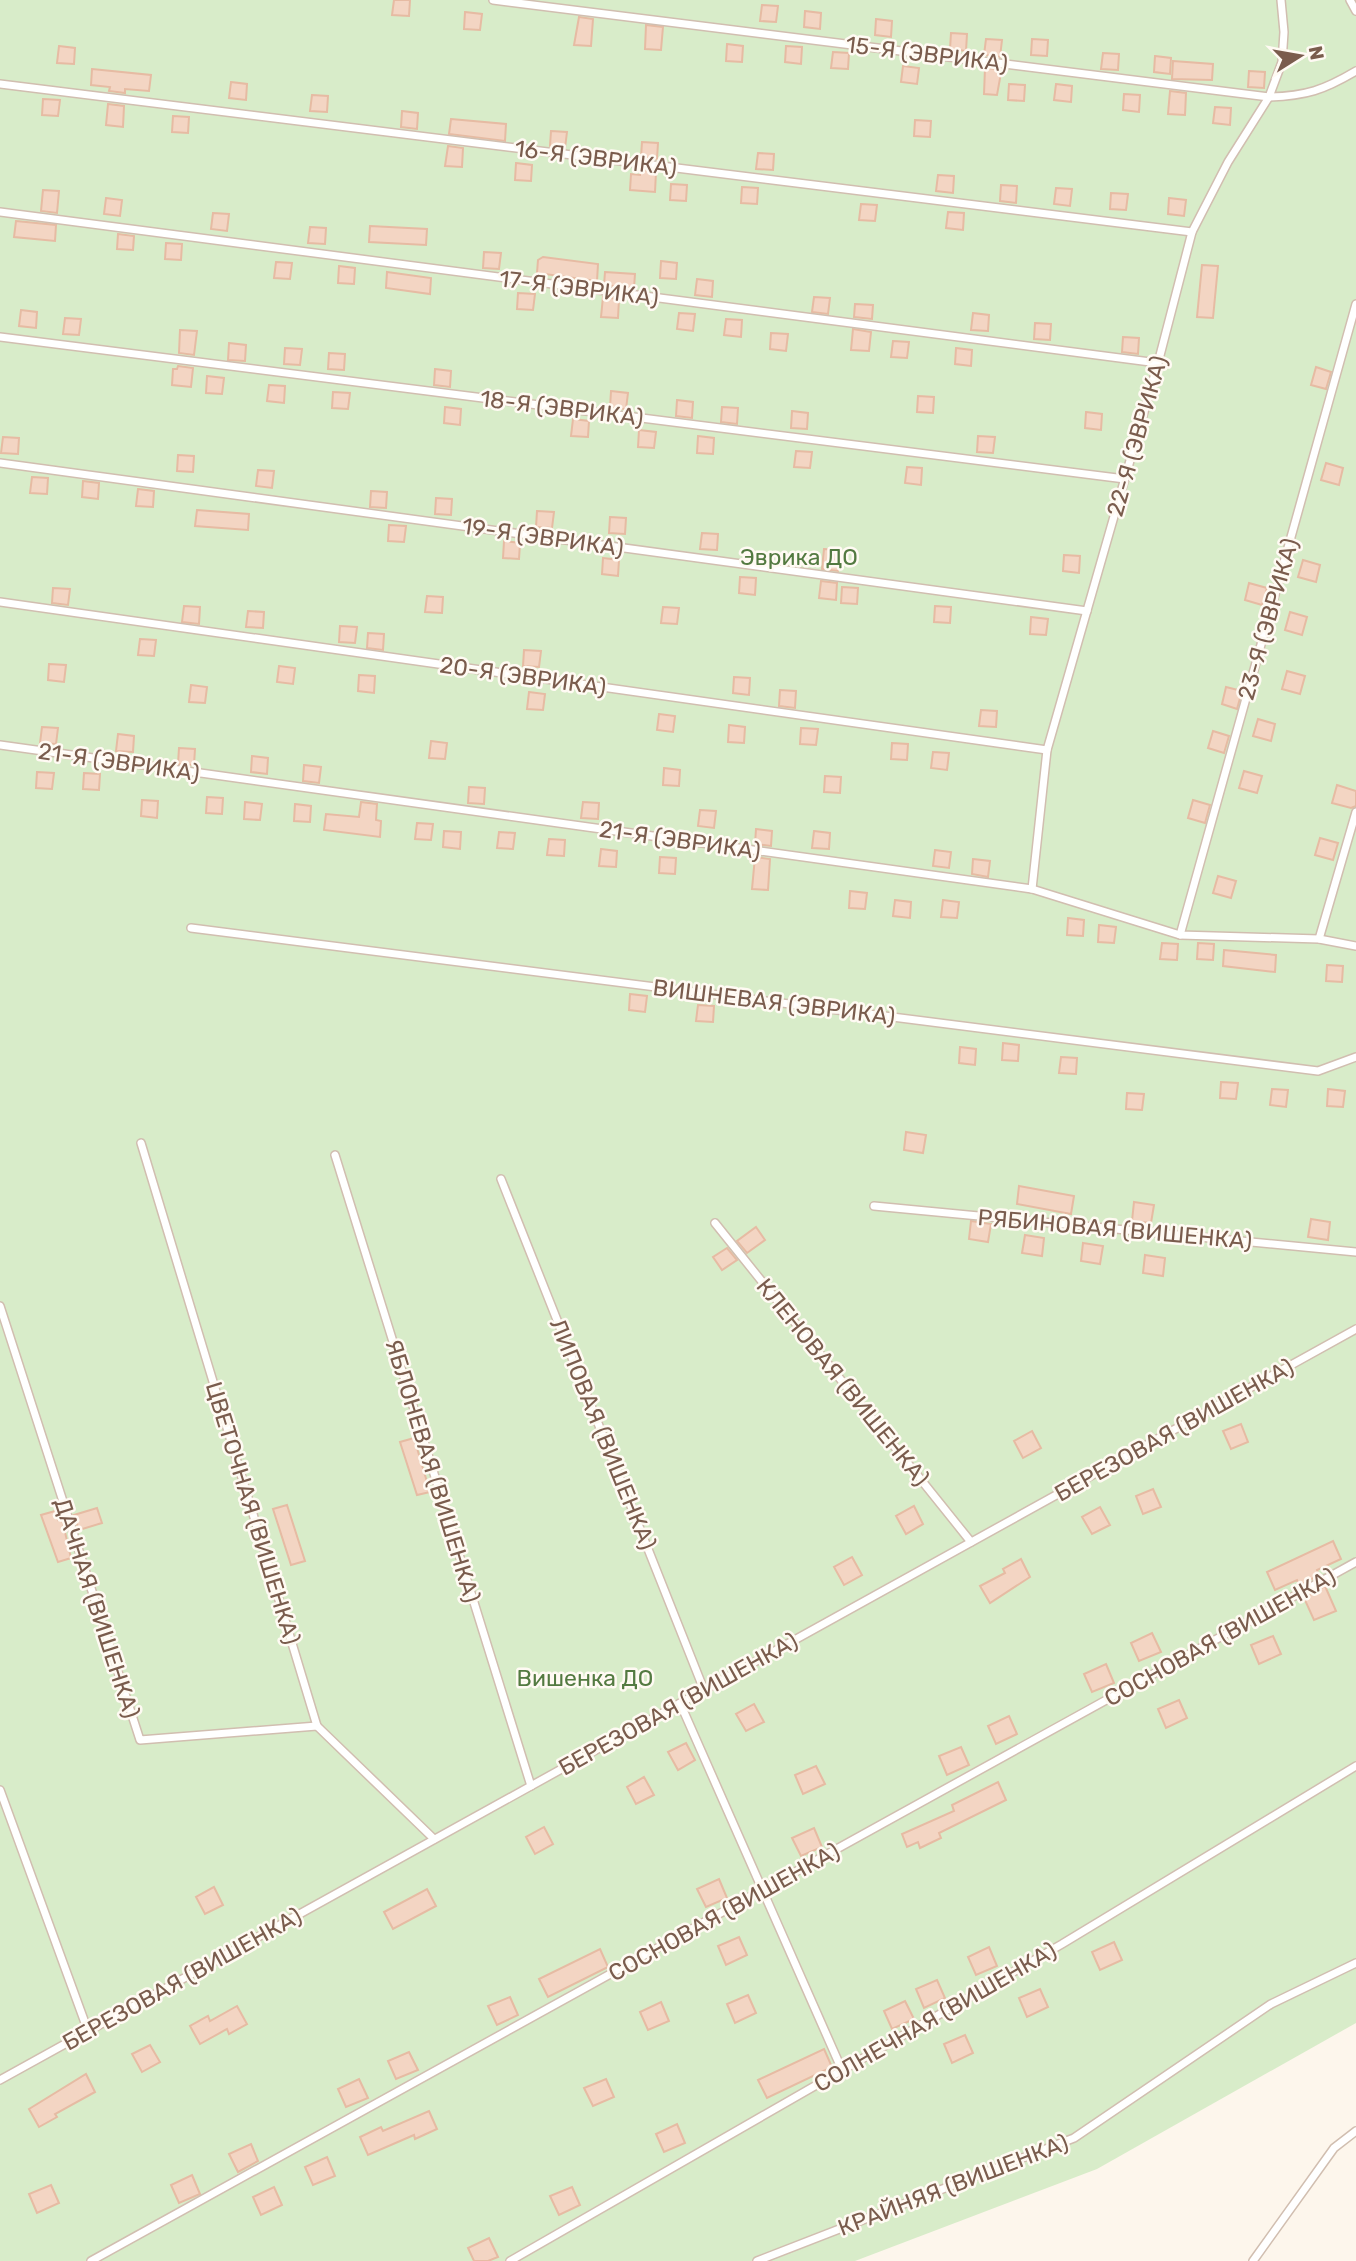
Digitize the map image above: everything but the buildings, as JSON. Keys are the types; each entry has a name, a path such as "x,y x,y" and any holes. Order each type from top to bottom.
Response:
{"lane":[{"name":"15-Я (ЭВРИКА)","path":"493,0 1269,97 1295,96 1324,90 1356,71"},
{"name":"22-Я (ЭВРИКА)","path":"1032,889 1047,750 1158,363 1192,232 1228,162 1269,97 1282,62 1284,32 1281,0"},
{"path":"1350,0 1356,11"},
{"name":"16-Я (ЭВРИКА)","path":"0,84 1192,232"},
{"name":"17-Я (ЭВРИКА)","path":"0,212 1158,363"},
{"name":"23-Я (ЭВРИКА)","path":"1180,935 1356,304"},
{"name":"18-Я (ЭВРИКА)","path":"0,337 1125,479"},
{"name":"19-Я (ЭВРИКА)","path":"0,463 1087,611"},
{"name":"20-Я (ЭВРИКА)","path":"0,601 1047,750"},
{"name":"21-Я (ЭВРИКА)","path":"0,745 1032,889 1180,935 1320,939 1356,946"},
{"path":"1320,939 1356,811"},
{"name":"ВИШНЕВАЯ (ЭВРИКА)","path":"191,928 1318,1071 1356,1057"},
{"name":"ЦВЕТОЧНАЯ (ВИШЕНКА)","path":"141,1143 317,1726 434,1839"},
{"name":"ЯБЛОНЕВАЯ (ВИШЕНКА)","path":"334,1156 531,1786"},
{"name":"ЛИПОВАЯ (ВИШЕНКА)","path":"501,1179 704,1690"},
{"name":"РЯБИНОВАЯ (ВИШЕНКА)","path":"874,1206 1356,1252"},
{"name":"КЛЕНОВАЯ (ВИШЕНКА)","path":"715,1223 971,1542"},
{"name":"ДАЧНАЯ (ВИШЕНКА)","path":"0,1306 140,1740 317,1726"},
{"name":"БЕРЕЗОВАЯ (ВИШЕНКА)","path":"0,2080 1356,1329"},
{"name":"СОСНОВАЯ (ВИШЕНКА)","path":"91,2261 1356,1562"},
{"path":"680,1703 842,2070"},
{"name":"СОЛНЕЧНАЯ (ВИШЕНКА)","path":"510,2261 1062,1944 1356,1766"},
{"path":"0,1790 88,2031"},
{"name":"КРАЙНЯЯ (ВИШЕНКА)","path":"757,2261 1074,2138 1271,2004 1356,1963"},
{"path":"1253,2261 1335,2148 1356,2131"}],"green space":[{"path":"0,0 1356,0 1356,2023 1097,2169 855,2261 0,2261"}],"park label":[{"name":"Эврика ДО","path":"799,557"},
{"name":"Вишенка ДО","path":"585,1678"}]}
